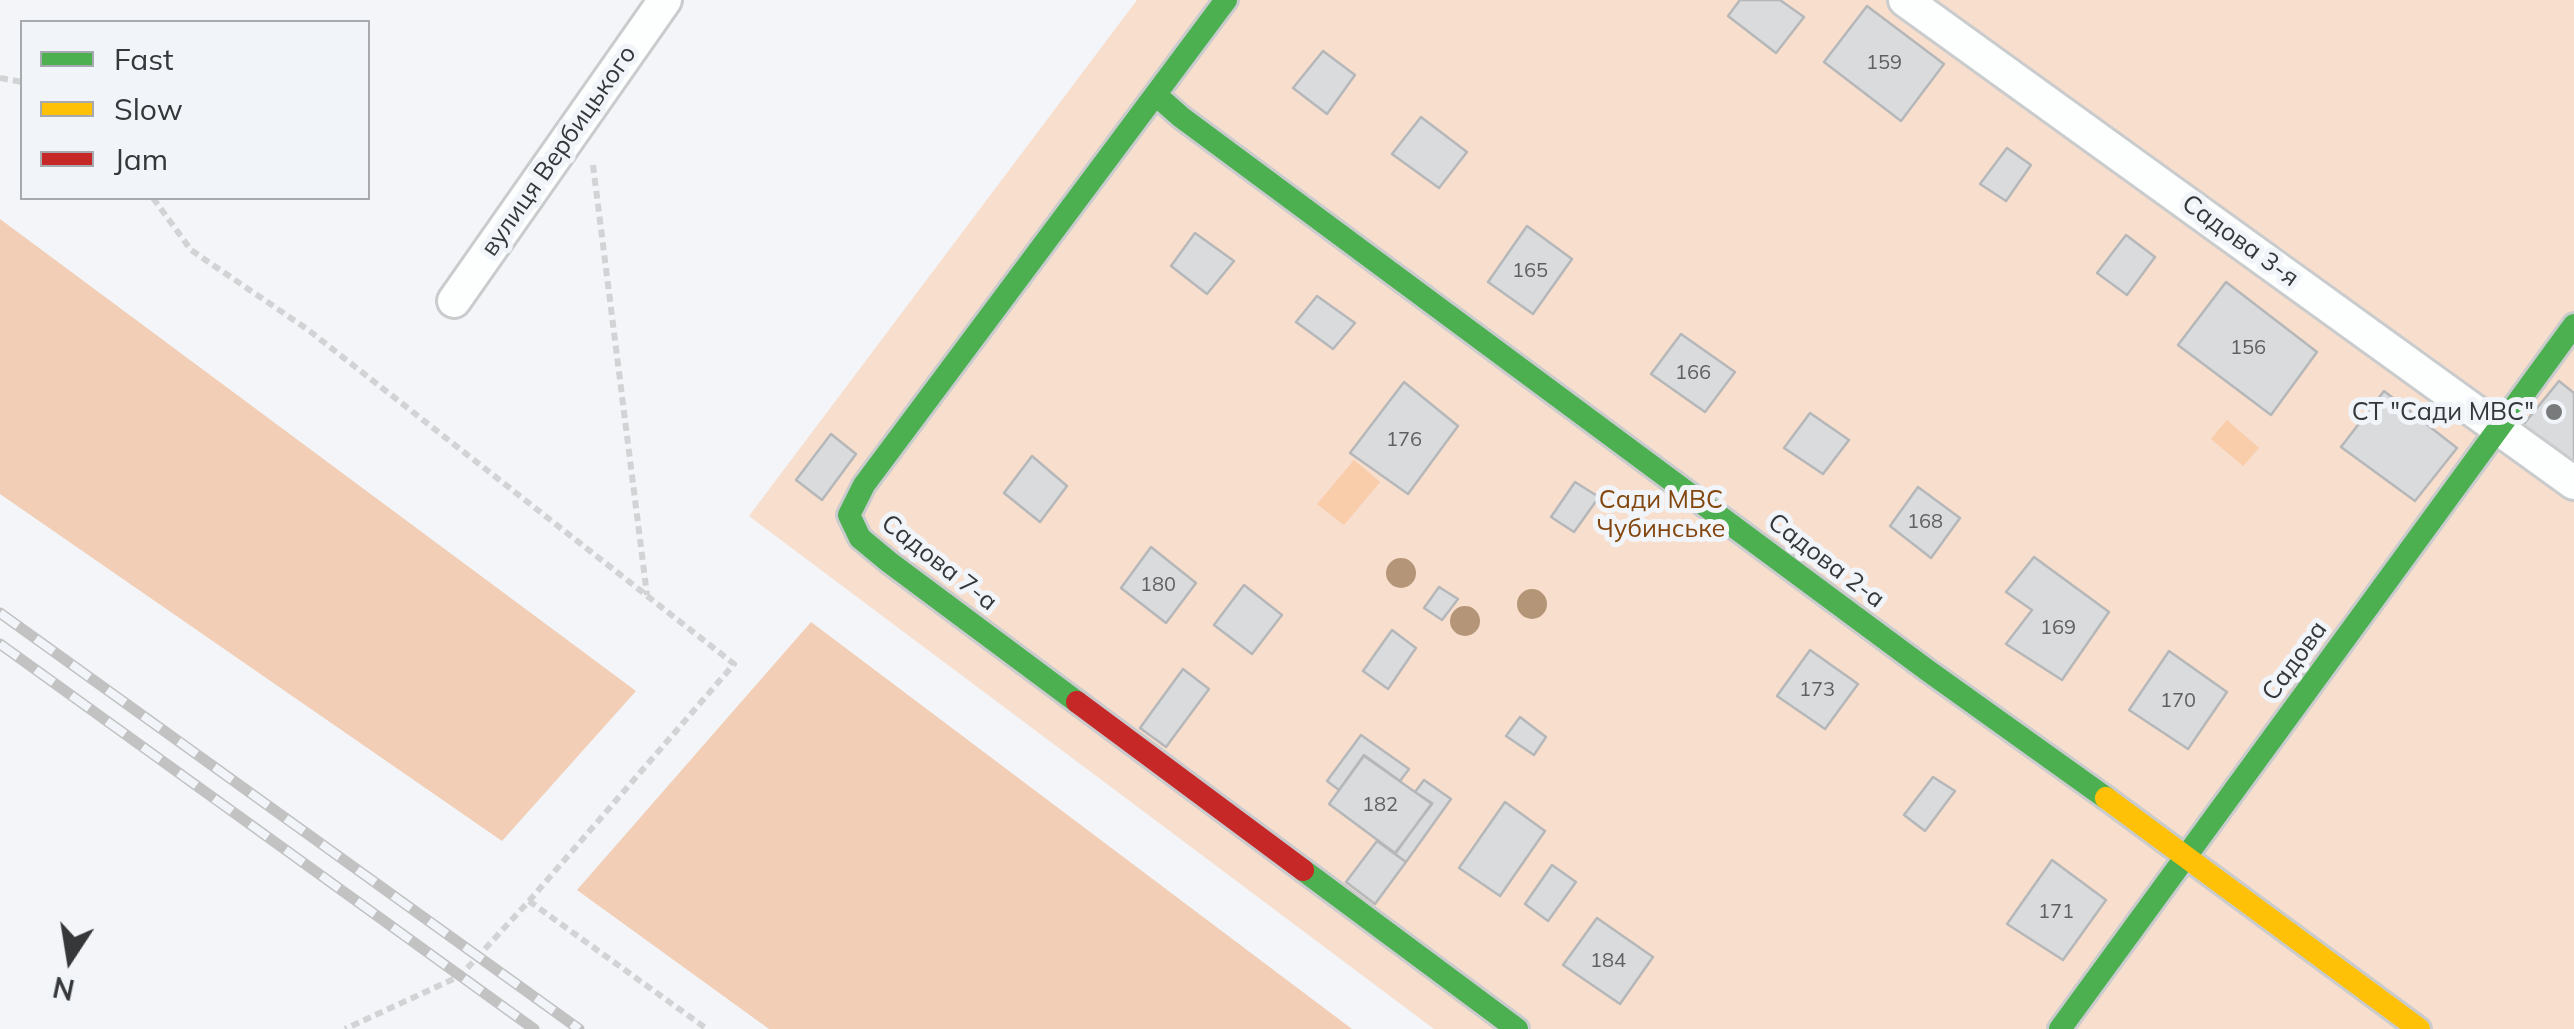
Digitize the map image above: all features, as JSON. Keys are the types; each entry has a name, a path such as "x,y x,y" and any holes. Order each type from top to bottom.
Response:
{"street":[{"name":"вулиця Вербицького","path":"454,301 665,0"},
{"name":"Садова 7-а","path":"1226,0 864,485 849,515 860,538 889,562 1517,1029"},
{"name":"Садова 3-я","path":"1905,0 2574,483"},
{"name":"Садова 2-а","path":"1156,95 1927,670 2419,1029"},
{"name":"Садова","path":"2060,1029 2574,325"}],"path":[{"path":"586,112 647,596"},
{"path":"154,200 191,250 307,330 734,664 460,976 345,1029"},
{"path":"529,901 706,1029"}],"green space":[{"name":"Сади МВС Чубинське","path":"1137,0 2574,0 2574,1029 1434,1029 749,516"}],"shaded area":[{"path":"0,219 636,691 502,841 0,494"},
{"path":"2227,420 2259,448 2243,466 2211,439"},
{"path":"1354,460 1380,482 1344,525 1317,504"},
{"path":"811,622 1352,1029 769,1029 577,890"}],"building":[{"path":"1740,0 1780,0 1804,17 1776,53 1728,16"},
{"path":"1867,6 1944,64 1901,121 1824,62"},
{"path":"1323,51 1355,75 1327,114 1293,88"},
{"path":"1421,117 1467,152 1439,188 1392,154"},
{"path":"2007,148 2031,165 2006,201 1980,184"},
{"path":"1527,226 1572,259 1533,314 1488,282"},
{"path":"1195,233 1234,261 1207,294 1171,266"},
{"path":"2126,235 2155,257 2127,295 2097,273"},
{"path":"2226,282 2317,352 2271,415 2178,345"},
{"path":"1317,296 1355,323 1333,349 1296,322"},
{"path":"1681,334 1735,372 1705,412 1651,374"},
{"name":"СТ \"Сади МВС\"","path":"2559,381 2574,393 2574,470 2519,430"},
{"path":"1404,382 1458,426 1408,494 1350,453"},
{"path":"2384,391 2457,448 2415,501 2341,447"},
{"path":"1810,413 1849,440 1823,474 1784,448"},
{"path":"831,434 856,454 822,500 796,480"},
{"path":"1032,456 1067,486 1040,522 1004,493"},
{"path":"1575,482 1599,497 1574,532 1551,517"},
{"path":"1918,487 1960,518 1931,558 1890,526"},
{"path":"1151,547 1196,583 1166,623 1121,588"},
{"path":"2034,557 2109,612 2062,680 2006,644 2032,610 2006,592"},
{"path":"1244,585 1282,615 1252,654 1214,625"},
{"path":"1439,587 1458,599 1442,620 1424,608"},
{"path":"1392,630 1416,648 1388,689 1363,671"},
{"path":"1810,650 1858,684 1825,729 1777,696"},
{"path":"2169,651 2227,692 2188,749 2129,710"},
{"path":"1183,669 1209,689 1166,747 1140,728"},
{"path":"1520,717 1546,737 1534,755 1506,736"},
{"path":"1361,735 1409,769 1400,781 1364,755 1339,790 1327,781"},
{"path":"1364,756 1432,804 1395,853 1329,804"},
{"path":"1933,777 1955,791 1925,831 1904,815"},
{"path":"1424,780 1451,799 1406,862 1395,854 1432,803 1415,792"},
{"path":"1505,802 1545,831 1500,896 1459,868"},
{"path":"1377,841 1406,862 1375,904 1346,882"},
{"path":"2052,860 2106,900 2063,960 2007,924"},
{"path":"1552,865 1576,882 1548,921 1525,904"},
{"path":"1597,918 1653,957 1620,1004 1563,965"}],"railway":[{"path":"0,613 579,1029"},
{"path":"0,644 534,1029"}],"traffic: fast":[{"path":"1077,702 889,562 860,538 849,515 864,485 1226,0"},
{"path":"1156,95 1927,670 2106,798"},
{"path":"2060,1029 2574,325"},
{"path":"1303,870 1517,1029"}],"traffic: slow":[{"path":"2106,798 2419,1029"}],"traffic: jam":[{"path":"1077,702 1303,870"}],"place":[{"name":"СТ \"Сади МВС\"","path":"2554,412"}]}
